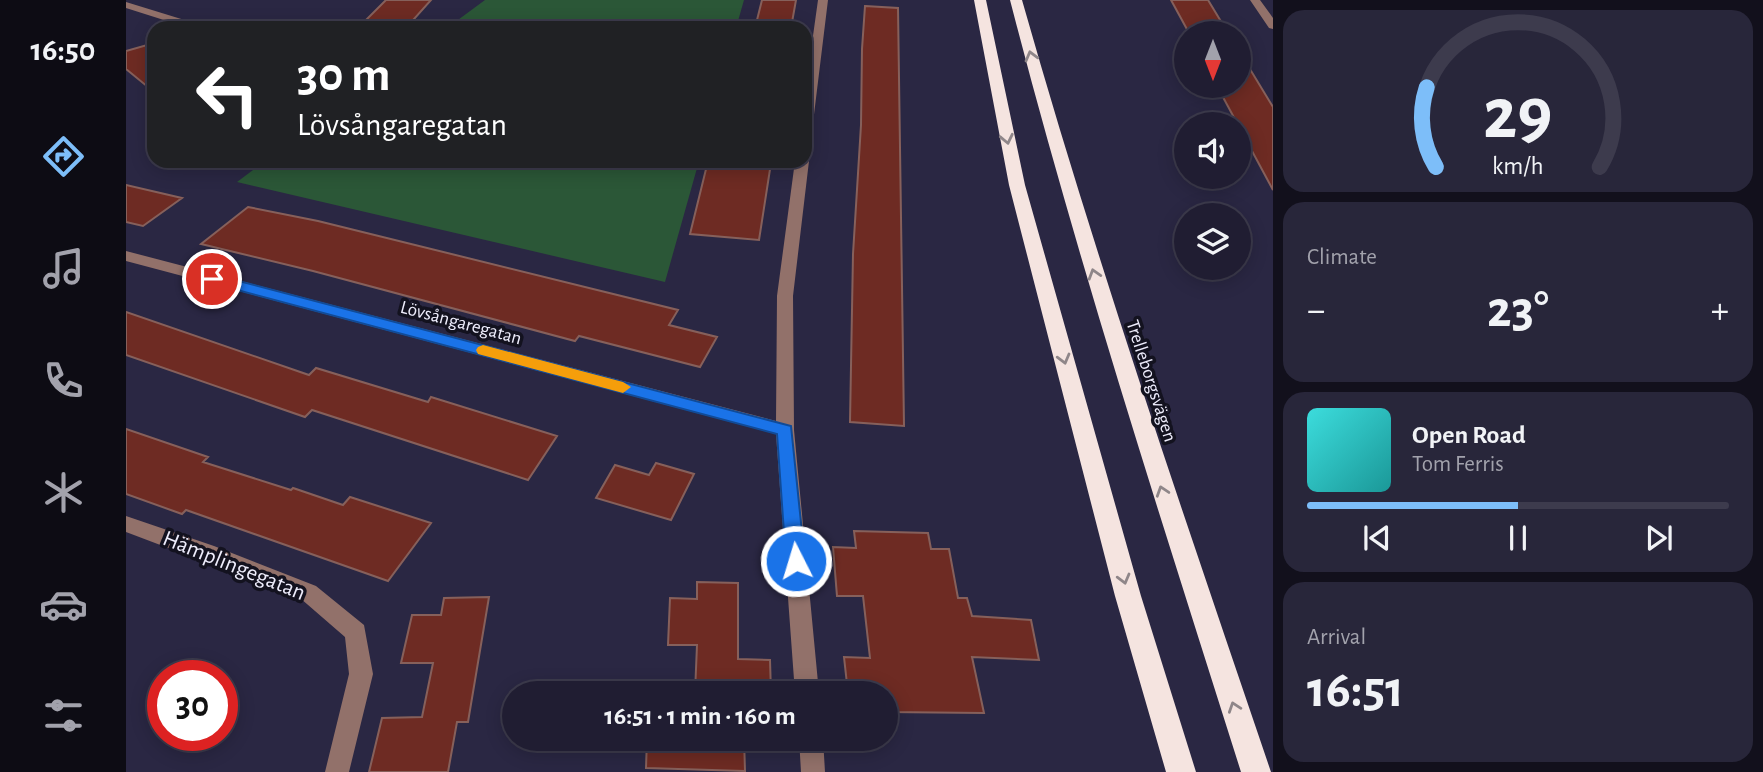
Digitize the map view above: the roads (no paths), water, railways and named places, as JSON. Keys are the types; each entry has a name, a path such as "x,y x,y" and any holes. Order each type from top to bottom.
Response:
{"highway":[{"path":"980,0 1017,186 1128,596 1181,772"},
{"name":"Trelleborgsvägen","path":"1016,0 1062,170 1114,341 1256,772"}],"street":[{"path":"126,4 134,0"},
{"path":"812,85 823,0"},
{"path":"1255,0 1273,26"},
{"path":"126,4 178,21"},
{"path":"801,168 785,296 785,430 806,681"},
{"name":"Lövsångaregatan","path":"129,259 785,430"},
{"name":"Hämplingegatan","path":"126,524 207,551 308,592 356,632 361,674 337,772"},
{"path":"812,751 813,772"}]}
